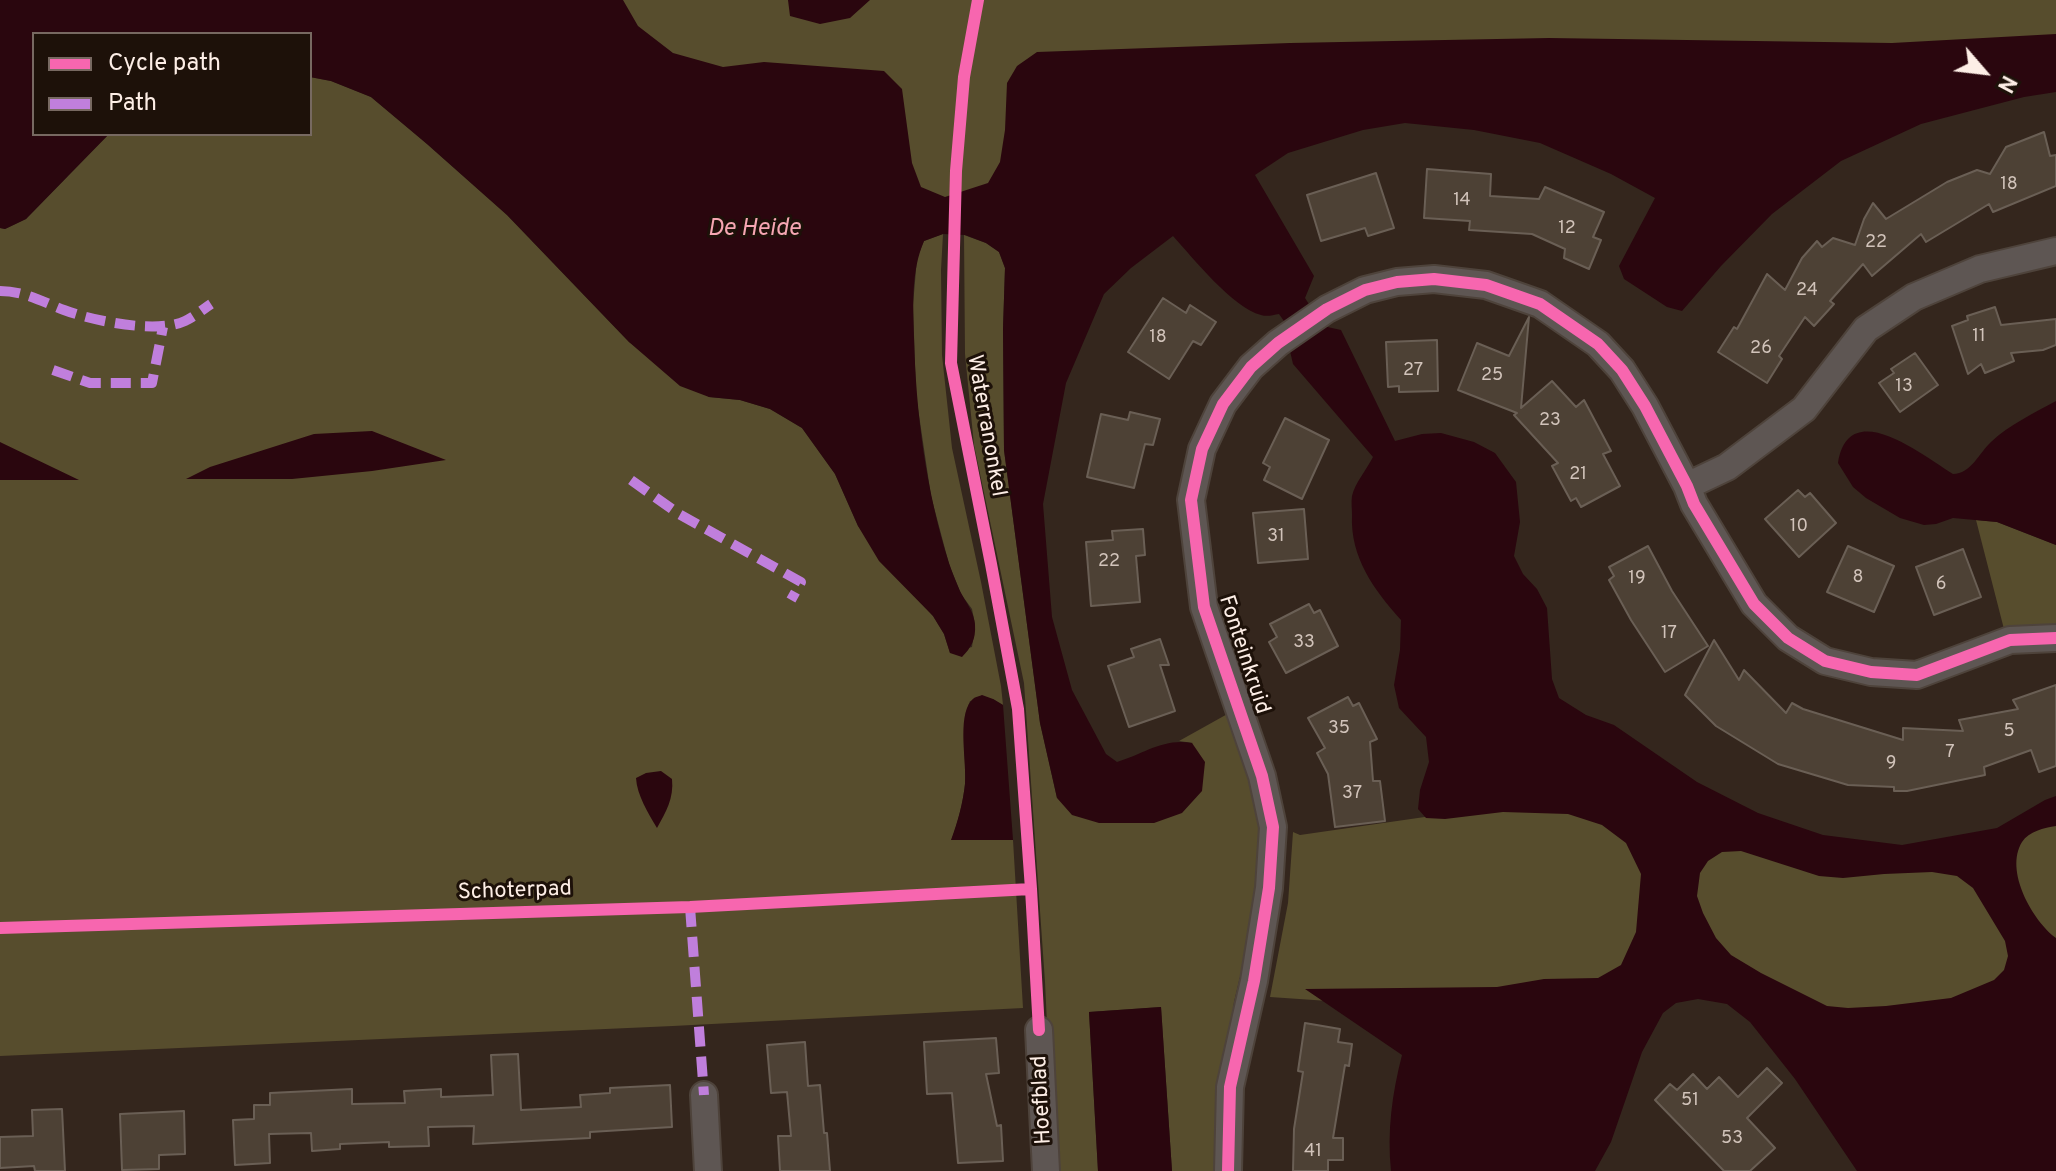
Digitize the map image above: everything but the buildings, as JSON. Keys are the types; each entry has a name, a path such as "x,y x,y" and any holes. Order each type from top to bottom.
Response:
{"street":[{"path":"1687,486 1727,467 1804,409 1866,329 1914,297 1980,269 2056,251"},
{"name":"Fonteinkruid","path":"1228,1171 1230,1087 1254,981 1269,888 1273,827 1262,776 1204,607 1191,500 1202,449 1223,404 1251,367 1278,343 1327,309 1365,290 1397,282 1434,279 1486,285 1540,304 1598,344 1622,370 1645,406 1694,504 1754,604 1788,638 1825,661 1871,672 1917,675 2010,640 2056,638"},
{"name":"Hoefblad","path":"1039,1030 1046,1171"},
{"path":"704,1095 708,1171"}],"shaded area":[{"name":"De Heide","path":"573,0 2056,0 2056,80 1214,110 1011,222 720,178"},
{"path":"312,77 331,81 371,97 507,215 629,342 709,397 740,400 770,409 802,428 835,474 858,526 933,616 944,634 950,653 972,647 975,624 972,609 961,594 949,564 931,496 916,395 913,305 917,258 924,241 943,234 942,355 952,448 1003,705 993,699 970,701 964,732 964,791 952,839 1013,840 1023,1008 0,1056 0,228 5,229 26,219 107,136 312,136"},
{"path":"964,235 986,243 999,252 1005,268 1004,450 1040,723 1057,798 1193,743 1179,741 1231,712 1261,817 1260,863 1253,922 1234,1002 1218,1133 1219,1171 1172,1171 1161,1007 1089,1012 1098,1171 1054,1171 1045,982 1024,683 974,445 965,354"},
{"path":"1976,520 1997,522 2056,545 2056,630 2005,633"},
{"path":"1616,782 1841,860 1970,852 2056,816 2056,968 1975,1023 1813,1025 1670,964 1590,1019 1270,997 1288,903 1293,832 1300,835 1494,807"}],"water":[{"path":"0,0 623,0 638,26 673,53 723,67 764,62 884,71 902,89 912,163 921,187 945,197 988,183 1000,162 1007,83 1017,66 1037,52 1549,38 1892,43 2056,34 2056,92 2024,97 1921,124 1841,161 1772,214 1682,311 1667,307 1624,279 1619,266 1655,198 1611,174 1540,143 1474,130 1405,123 1363,130 1288,153 1255,175 1314,276 1305,298 1323,326 1341,330 1395,441 1441,433 1474,442 1495,453 1516,482 1520,522 1514,556 1547,608 1552,679 1559,698 1586,715 1614,725 1697,782 1758,813 1823,835 1902,845 1997,828 2056,796 2056,826 2025,838 2017,854 2016,867 2030,908 2056,938 2056,1171 1857,1171 1795,1079 1750,1022 1727,1004 1698,999 1676,1003 1663,1013 1642,1052 1611,1142 1595,1171 1391,1171 1391,1113 1402,1055 1305,989 1497,987 1544,979 1598,978 1621,965 1636,932 1641,874 1626,843 1602,825 1568,814 1503,812 1445,819 1426,818 1418,809 1429,762 1426,737 1399,708 1394,685 1401,620 1366,572 1352,530 1352,496 1373,457 1293,364 1290,351 1300,344 1279,314 1261,315 1238,303 1173,236 1131,268 1104,294 1066,383 1043,504 1052,617 1072,690 1106,754 1117,762 1163,745 1192,743 1205,762 1202,791 1182,813 1154,823 1099,823 1072,815 1057,798 1040,723 1004,450 1005,268 999,252 986,243 965,235 943,234 924,241 914,288 917,395 928,480 949,563 975,625 972,643 962,657 950,653 944,634 933,616 879,561 858,526 835,474 802,428 770,409 740,400 709,397 680,386 629,342 507,215 371,97 331,81 312,77 312,32 32,32 32,136 107,136 26,219 5,229 0,228","holes":["1741,851 1819,876 1843,878 1932,872 1957,876 1973,888 2005,941 2008,956 2004,970 1994,980 1951,998 1886,1006 1827,1006 1731,955 1716,938 1697,896 1700,873 1708,861 1722,852"]},
{"path":"788,0 870,0 850,18 820,24 790,16"},
{"path":"2056,401 2056,545 1997,522 1953,518 1924,525 1900,518 1853,487 1838,463 1845,443 1856,434 1871,432 1888,436 1953,474 1959,473 1970,467 2006,430"},
{"path":"372,431 446,460 292,479 186,479 210,467 314,434"},
{"path":"2,443 79,480 0,480"},
{"path":"982,695 1003,705 1013,840 951,840 965,784 964,718 971,701"},
{"path":"661,771 672,779 672,792 657,828 641,797 636,778"},
{"path":"1161,1007 1172,1171 1098,1171 1089,1012"}],"marked path":[{"path":"0,291 25,295 91,318 142,326 173,325 211,304"},
{"path":"53,370 90,383 152,383 163,327"},
{"path":"631,480 679,514 801,582 791,600"},
{"path":"690,907 704,1095"}],"cycle path":[{"name":"Waterranonkel","path":"978,0 964,77 956,171 951,363 1018,709 1039,1030"},
{"path":"1228,1171 1230,1087 1254,981 1269,888 1273,827 1262,776 1204,607 1191,500 1202,449 1223,404 1251,367 1278,343 1327,309 1365,290 1397,282 1434,279 1486,285 1540,304 1598,344 1622,370 1645,406 1694,504 1754,604 1788,638 1825,661 1871,672 1917,675 2010,640 2056,638"},
{"name":"Schoterpad","path":"0,928 690,907 1031,889"}]}
